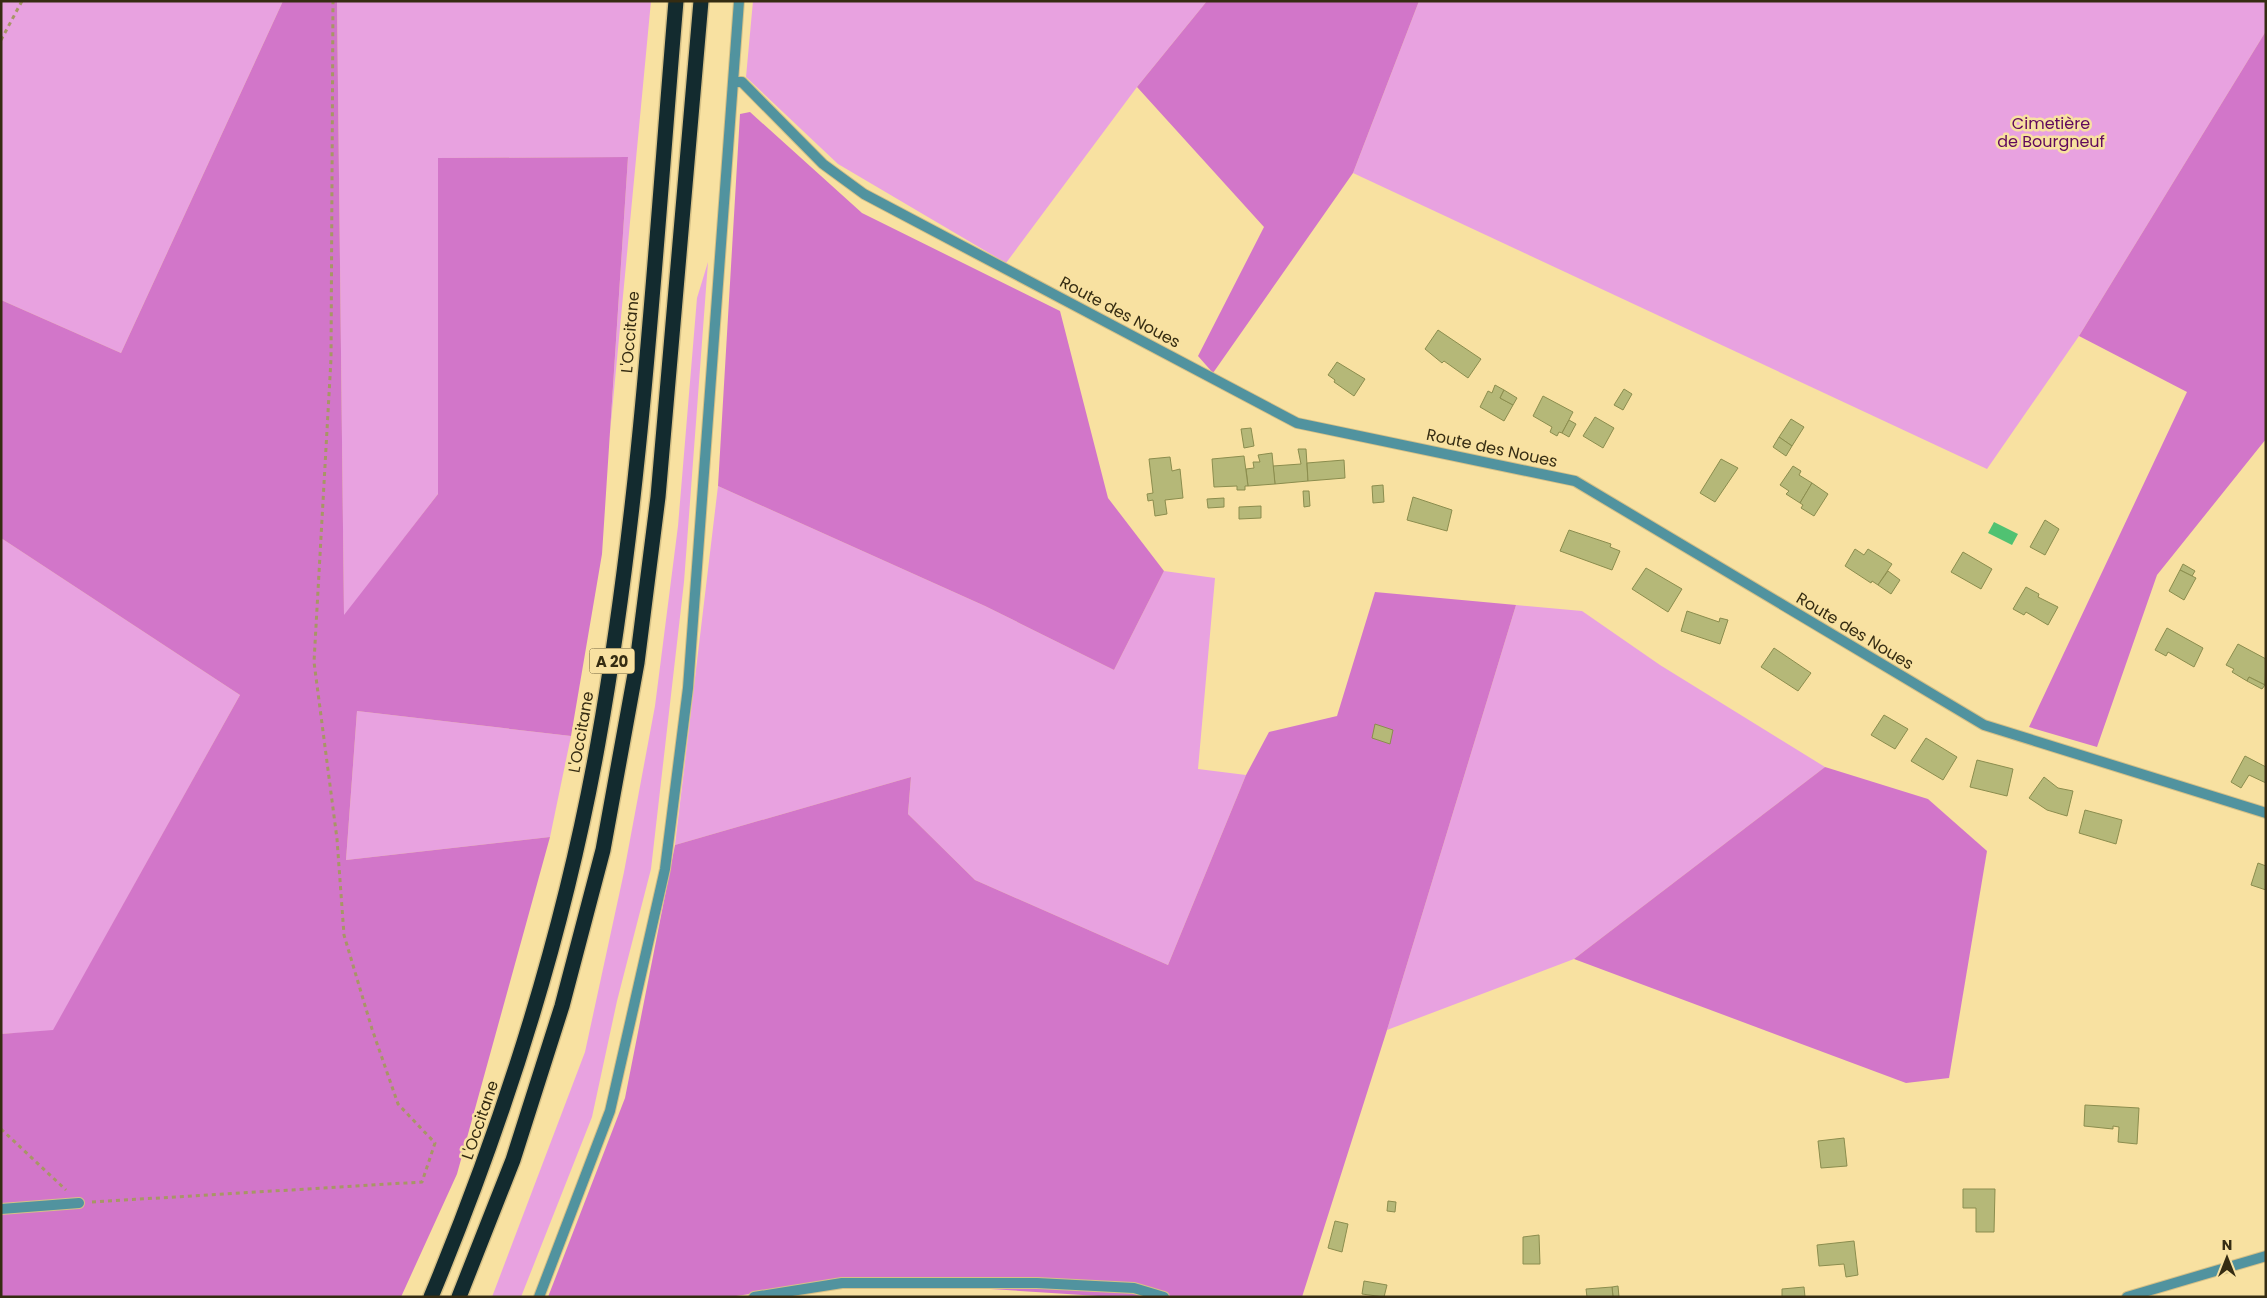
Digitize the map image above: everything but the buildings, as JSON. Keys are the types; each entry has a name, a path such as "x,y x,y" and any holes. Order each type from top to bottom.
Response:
{"highway":[{"name":"L'Occitane","path":"431,1297 467,1210 519,1061 540,990 574,860 598,746 622,595 635,479 676,1"},
{"name":"A 20","path":"459,1297 513,1160 562,1006 603,850 637,664 658,497 701,1"}],"street":[{"path":"539,1297 610,1111 666,869 688,688 739,1"},
{"name":"Route des Noues","path":"734,82 742,82 823,164 864,194 1297,423 1575,481 1984,725 2266,813"},
{"path":"1,1209 80,1203"},
{"path":"2126,1297 2266,1256"},
{"path":"754,1297 842,1283 1037,1282 1134,1288 1164,1297"}],"path":[{"path":"1,40 22,1"},
{"path":"1,1129 80,1203 422,1182 435,1143 398,1104 372,1029 344,935 337,840 314,662 331,359 332,1"}],"green space":[{"path":"1,1 283,1 121,353 1,300"},
{"path":"337,1 651,1 610,433 628,157 438,158 438,494 344,616"},
{"path":"753,1 1207,1 1137,87 1006,263 838,164 746,77"},
{"name":"Cimetière de Bourgneuf","path":"1419,1 2266,1 2266,31 2079,336 1987,469 1353,173"},
{"path":"708,262 684,582 651,869 617,1001 592,1117 521,1297 492,1297 585,1052 624,872 655,706 678,526 697,298"},
{"path":"718,486 985,606 1114,670 1164,571 1215,578 1198,769 1246,775 1168,965 975,880 908,814 911,777 675,845"},
{"path":"1,538 240,695 53,1031 1,1034"},
{"path":"1516,605 1582,611 1660,665 1825,767 1574,959 1387,1030"},
{"path":"357,711 571,736 550,837 346,860"}],"shaded area":[{"path":"283,1 337,1 344,615 438,494 438,158 628,157 602,554 571,736 357,711 346,860 550,837 457,1174 401,1297 1,1297 1,1034 53,1030 240,695 1,538 1,300 121,353"},
{"path":"1207,1 1419,1 1353,173 1213,373 1198,356 1264,227 1137,87"},
{"path":"2266,31 2266,439 2157,575 2097,747 2029,727 2187,392 2079,336"},
{"path":"750,112 862,213 1060,311 1108,498 1164,571 1114,670 985,606 718,486 740,114"},
{"path":"1994,522 2018,534 2012,545 1988,533"},
{"path":"1375,592 1516,605 1387,1030 1302,1297 1114,1297 851,1280 729,1297 548,1297 625,1098 675,845 911,777 908,814 975,880 1168,965 1246,775 1269,732 1337,716"},
{"path":"1825,767 1928,799 1987,851 1949,1078 1906,1083 1574,959"}]}
